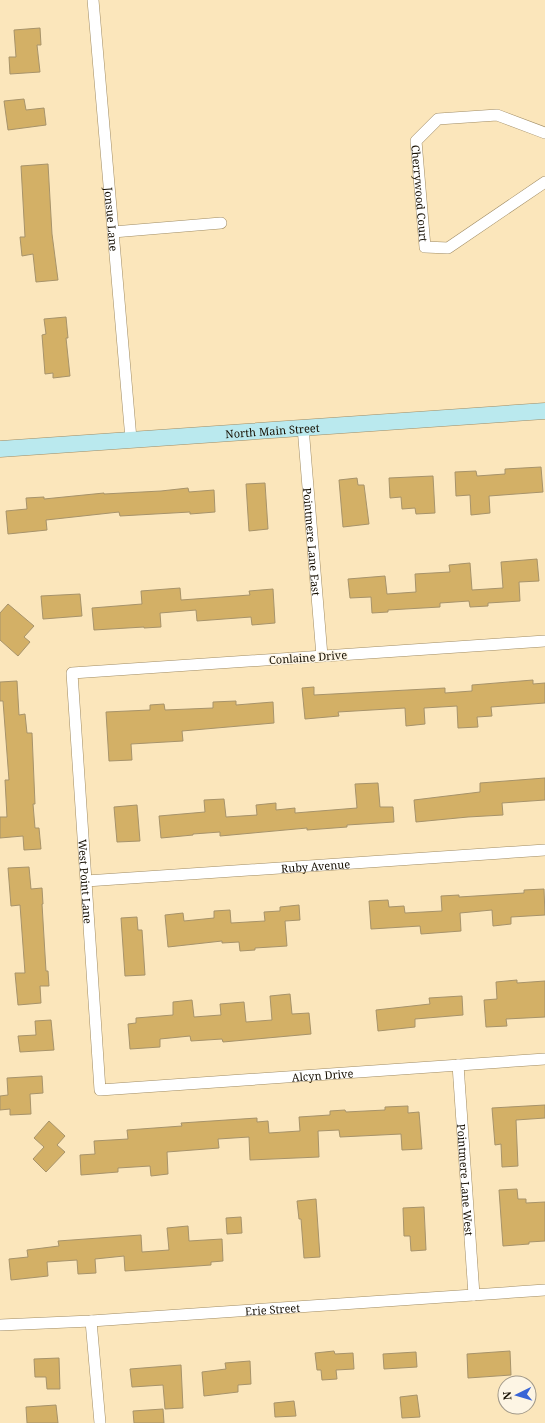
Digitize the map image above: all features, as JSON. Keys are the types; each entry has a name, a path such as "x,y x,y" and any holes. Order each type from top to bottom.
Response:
{"main road":[{"name":"North Main Street","path":"0,449 545,411"}],"street":[{"name":"Jonsue Lane","path":"93,0 131,439"},
{"name":"Cherrywood Court","path":"545,133 497,115 438,119 416,141 425,247 448,248 545,182"},
{"path":"113,232 221,223"},
{"name":"Pointmere Lane East","path":"303,427 322,656"},
{"name":"Conlaine Drive","path":"72,673 545,641"},
{"name":"West Point Lane","path":"72,673 100,1090"},
{"name":"Ruby Avenue","path":"86,882 545,850"},
{"name":"Alcyn Drive","path":"100,1090 545,1059"},
{"name":"Pointmere Lane West","path":"458,1065 474,1295"},
{"name":"Erie Street","path":"0,1325 91,1321 545,1290"},
{"path":"91,1321 100,1423"}],"building":[{"path":"40,28 41,45 37,45 40,72 10,74 9,57 16,57 14,30"},
{"path":"24,99 26,110 44,108 46,125 8,130 4,101"},
{"path":"48,164 52,234 58,280 36,282 33,254 22,256 20,237 25,237 21,166"},
{"path":"66,317 68,338 66,338 70,376 53,378 53,373 45,374 42,335 46,334 44,319"},
{"path":"541,467 543,492 489,496 490,513 471,515 470,495 456,496 455,472 476,471 477,476 505,474 505,469"},
{"path":"433,476 435,513 416,514 415,508 402,509 401,497 390,498 389,478"},
{"path":"357,478 358,485 364,485 369,524 343,527 339,480"},
{"path":"265,483 268,529 249,531 246,484"},
{"path":"188,488 189,492 214,490 215,512 120,516 119,512 46,520 47,530 8,534 6,511 27,509 26,498 44,497 44,499 104,493 161,491"},
{"path":"537,559 539,581 519,582 520,601 488,603 488,606 470,607 469,601 440,603 440,607 388,610 388,612 372,613 371,597 350,598 348,579 385,576 387,594 416,592 415,574 450,572 449,565 470,563 472,590 503,588 501,562"},
{"path":"180,588 181,600 250,595 249,591 273,589 275,623 252,625 251,617 197,621 196,610 160,613 161,627 94,630 92,608 142,604 141,591"},
{"path":"80,594 82,616 43,619 41,596"},
{"path":"8,604 34,626 24,637 30,642 18,656 0,640 0,613"},
{"path":"533,680 533,684 545,683 545,703 491,707 492,716 477,717 478,727 458,728 457,706 424,708 425,724 406,726 405,708 338,712 339,716 305,719 302,688 314,687 314,695 445,688 445,693 472,691 472,685"},
{"path":"17,681 19,715 25,714 27,733 32,733 35,804 33,804 35,828 39,828 41,849 24,850 23,836 0,838 0,817 7,817 5,780 9,780 3,701 0,701 0,682"},
{"path":"236,701 236,705 273,702 274,723 182,731 183,741 131,744 132,760 109,761 106,712 150,710 150,705 164,704 165,710 213,708 213,702"},
{"path":"545,778 545,800 502,803 503,815 416,822 414,800 480,792 480,783"},
{"path":"378,783 380,807 393,807 394,822 347,825 347,827 307,830 307,828 220,836 220,832 161,838 159,816 205,812 204,800 224,799 226,817 257,815 256,805 276,803 276,810 295,808 295,813 357,808 355,784"},
{"path":"137,805 140,841 117,842 114,807"},
{"path":"29,867 31,889 42,888 46,971 48,971 49,986 40,986 41,1003 18,1005 15,973 25,973 20,905 11,906 8,868"},
{"path":"544,889 545,915 511,917 511,924 493,926 492,910 460,913 461,931 421,934 420,926 371,929 369,901 388,900 389,907 404,906 405,913 442,911 441,896 459,895 459,897 524,893 524,890"},
{"path":"299,905 300,920 285,921 287,946 255,948 255,950 240,951 239,942 222,943 222,941 168,947 165,915 183,913 184,921 214,918 214,911 230,910 231,923 265,921 264,912 280,911 280,907"},
{"path":"137,917 138,930 142,930 145,975 125,976 121,918"},
{"path":"517,980 517,983 545,981 545,1017 506,1019 507,1026 486,1027 484,1000 497,999 496,982"},
{"path":"290,994 292,1014 309,1013 311,1034 223,1042 222,1039 191,1041 190,1036 160,1039 160,1047 130,1049 128,1024 136,1023 136,1018 173,1015 173,1002 192,1000 194,1017 221,1015 220,1004 244,1002 246,1022 272,1020 270,996"},
{"path":"462,996 463,1015 415,1019 415,1027 378,1031 376,1010 430,1004 429,998"},
{"path":"51,1020 54,1050 20,1052 18,1036 36,1035 35,1021"},
{"path":"42,1076 43,1093 30,1094 31,1114 10,1115 10,1109 0,1110 0,1096 8,1095 7,1078"},
{"path":"545,1105 545,1118 516,1120 518,1166 502,1167 501,1144 495,1145 492,1108"},
{"path":"408,1106 408,1113 419,1112 422,1149 402,1150 401,1134 340,1137 339,1130 318,1131 319,1157 250,1160 249,1137 218,1139 219,1148 167,1152 168,1174 151,1176 150,1166 118,1168 118,1172 81,1175 80,1155 95,1154 94,1141 128,1139 127,1130 182,1126 181,1123 257,1118 257,1122 268,1121 269,1133 300,1131 299,1117 330,1115 330,1111 345,1110 346,1112 385,1110 385,1107"},
{"path":"49,1121 65,1136 57,1145 65,1152 46,1172 33,1159 44,1147 34,1138"},
{"path":"517,1189 518,1199 526,1199 526,1203 545,1202 545,1241 503,1246 499,1190"},
{"path":"316,1199 320,1257 304,1258 301,1219 299,1219 297,1201"},
{"path":"424,1207 426,1250 411,1251 410,1236 404,1236 403,1208"},
{"path":"241,1217 242,1233 227,1234 226,1218"},
{"path":"188,1226 189,1241 222,1239 223,1261 211,1262 211,1265 125,1271 124,1256 95,1259 96,1273 78,1274 77,1260 47,1262 48,1276 11,1280 9,1259 28,1257 27,1250 59,1246 58,1241 141,1235 142,1252 169,1250 167,1228"},
{"path":"334,1351 335,1354 353,1353 354,1369 336,1370 337,1379 322,1380 321,1370 317,1370 315,1353"},
{"path":"510,1351 511,1375 468,1378 467,1354"},
{"path":"416,1352 417,1367 384,1369 383,1354"},
{"path":"59,1358 60,1389 47,1389 46,1377 35,1377 34,1359"},
{"path":"250,1361 251,1384 238,1385 238,1392 204,1396 202,1372 226,1369 225,1363"},
{"path":"181,1365 183,1408 165,1409 163,1385 132,1387 130,1369"},
{"path":"417,1395 420,1417 402,1418 400,1397"},
{"path":"294,1401 296,1416 275,1417 274,1403"},
{"path":"56,1405 58,1423 27,1423 26,1407"},
{"path":"163,1409 164,1423 134,1423 133,1411"}]}
